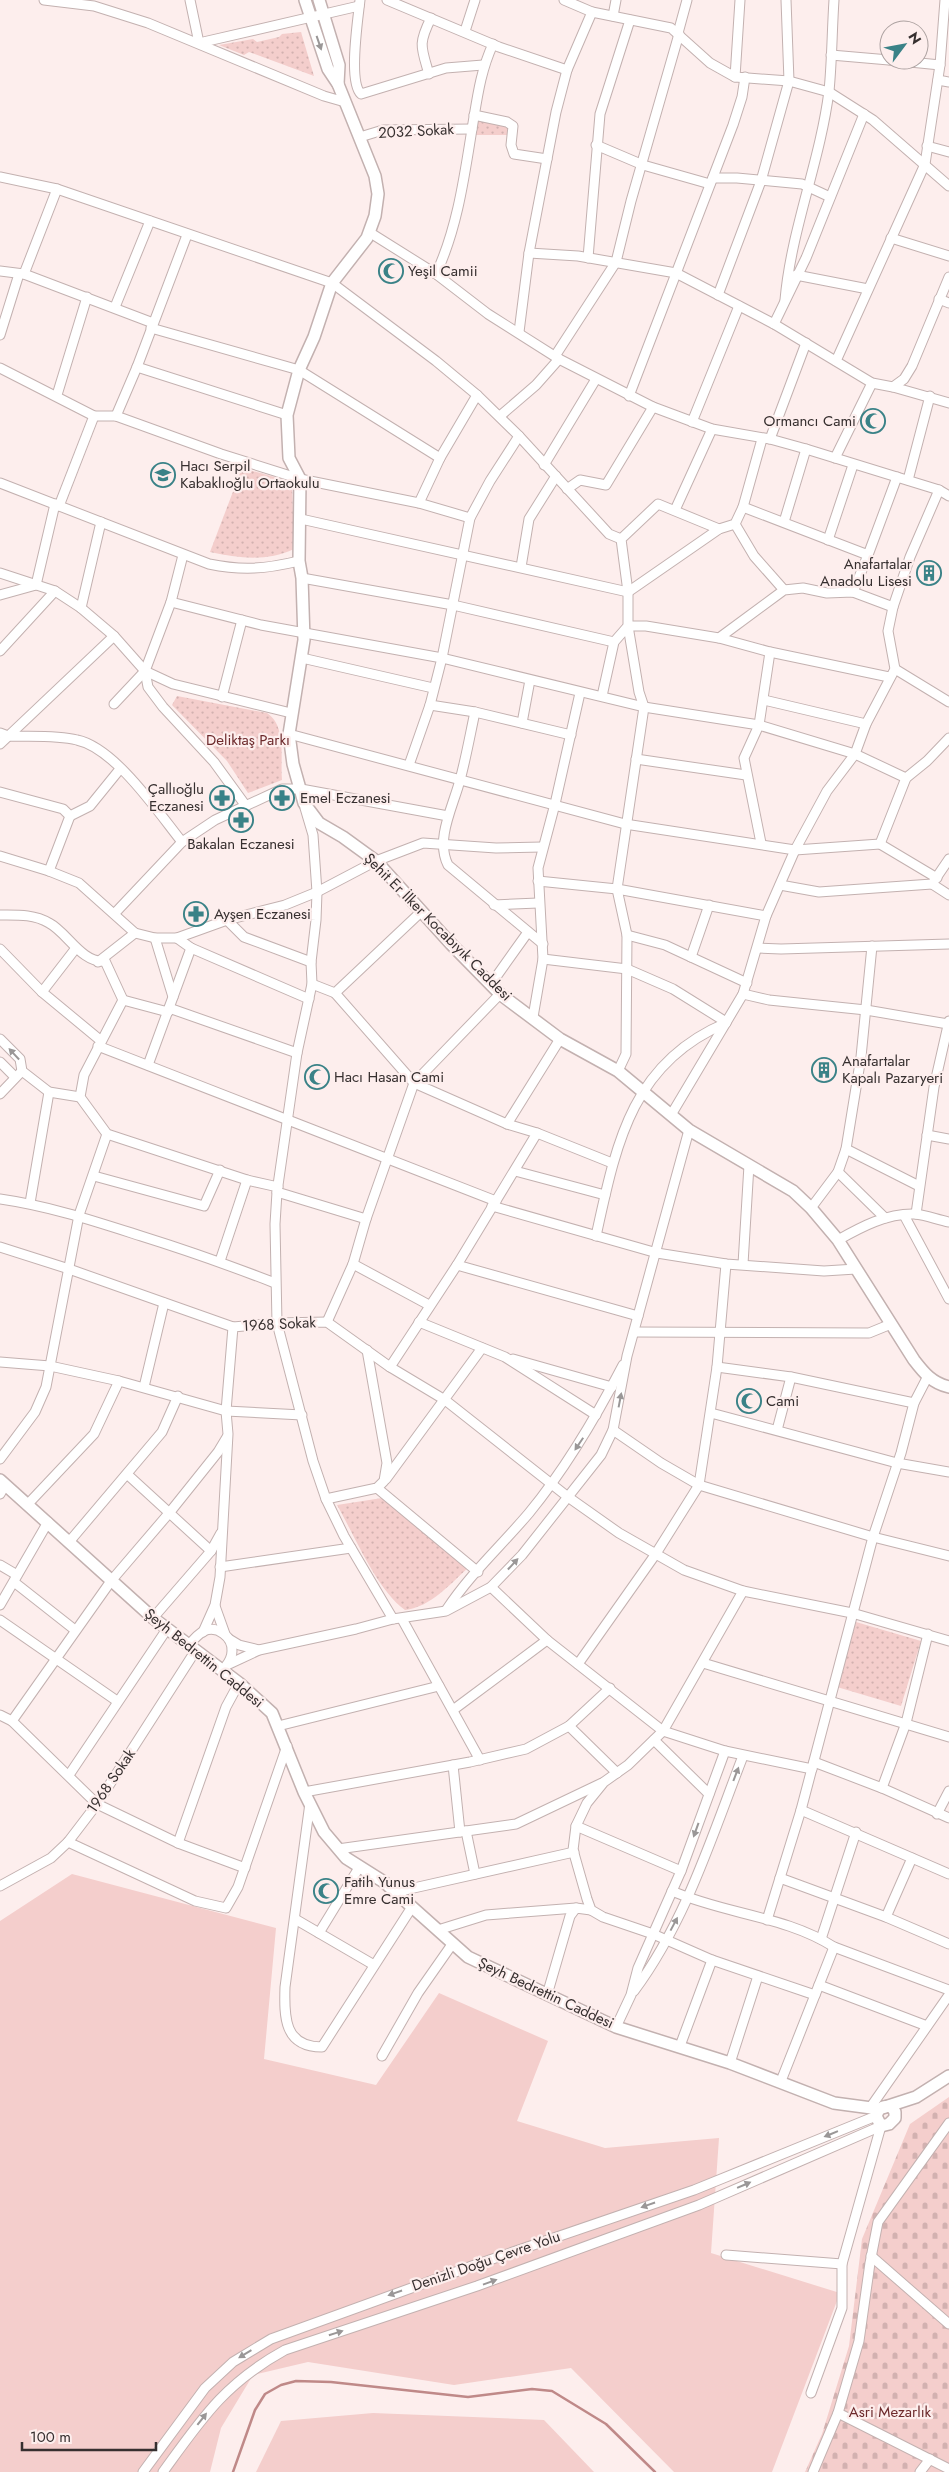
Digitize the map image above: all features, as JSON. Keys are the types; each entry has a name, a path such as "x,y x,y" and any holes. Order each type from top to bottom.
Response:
{"main road":[{"name":"Şehit Er İlker Kocabıyık Caddesi","path":"305,0 328,69 338,84 378,185 377,206 369,232 332,283 300,370 287,415 289,458 300,479 299,561 302,578 304,632 302,658 291,713 289,734 293,764 304,803 319,823 330,831 344,837 376,861 500,994 534,1017 560,1039 618,1071 689,1130 793,1191 811,1208 838,1240 914,1360 928,1376 940,1385 949,1387"},
{"name":"Şehit Er İlker Kocabıyık Caddesi","path":"319,0 339,64 338,84"},
{"name":"Şeyh Bedrettin Caddesi","path":"2,1486 48,1522 153,1618 192,1647 225,1668 272,1713 287,1746 304,1792 324,1832 346,1858 396,1892 468,1957 616,2027 680,2046 781,2081 834,2104 878,2113 916,2097 949,2076"},
{"path":"895,2118 895,2112 891,2106 878,2113 889,2124 895,2118 916,2097"}],"street":[{"path":"44,0 94,6 148,23 324,96 345,102"},
{"path":"190,0 199,43"},
{"path":"387,0 493,44 567,70"},
{"path":"465,31 475,0"},
{"path":"564,0 592,12 671,28 679,33 686,43 710,63 735,76 789,81 829,92 864,114 949,186"},
{"path":"613,16 616,0"},
{"path":"500,416 536,385 557,357 616,262 687,0"},
{"path":"735,76 740,0"},
{"path":"718,295 761,181 789,81 786,0"},
{"path":"785,300 787,275 809,187 829,92 834,0"},
{"path":"836,361 924,164 940,65 945,0"},
{"path":"199,43 310,17 360,3 354,74 358,92 364,94 460,65 484,65"},
{"path":"519,332 529,254 547,158 567,70 592,12"},
{"path":"429,74 422,48 422,36 431,18"},
{"path":"588,258 600,114 630,20"},
{"path":"436,274 445,254 453,227 484,65 493,44"},
{"path":"831,55 879,59"},
{"path":"929,64 940,65"},
{"path":"629,396 712,181 742,97 745,77"},
{"path":"938,80 949,82"},
{"path":"774,324 796,275 806,258 864,114"},
{"path":"474,115 507,122 513,126 511,145 514,154 547,158"},
{"name":"2032 Sokak","path":"360,137 383,130 472,129"},
{"path":"596,145 643,165 712,181 737,178 802,184 830,197"},
{"path":"927,146 949,152"},
{"path":"0,177 57,189 332,283 478,395 520,436 609,534 621,539"},
{"path":"0,335 22,274 57,189"},
{"path":"115,307 150,221"},
{"path":"369,232 436,274 488,314 557,357 653,408 712,429 806,449 939,490 949,496"},
{"path":"116,416 137,368 187,235"},
{"path":"891,238 949,256"},
{"path":"529,254 588,258 676,273 774,324 872,383 930,396 949,403"},
{"path":"0,271 22,274 115,307 152,325 300,370 440,458"},
{"path":"796,275 868,289"},
{"path":"893,387 904,380 912,366 949,277"},
{"path":"57,395 87,297"},
{"path":"939,299 949,303"},
{"path":"692,422 739,306"},
{"path":"301,519 628,592 719,529 734,524 743,507 766,439 806,343"},
{"path":"0,368 57,395 94,416 116,416 221,454 300,479 419,503 470,518"},
{"path":"137,368 287,415"},
{"path":"544,464 596,379"},
{"path":"835,458 872,383"},
{"path":"419,503 440,458 478,395"},
{"path":"908,480 930,396"},
{"path":"567,489 580,480 606,484 653,408"},
{"path":"36,585 57,505 94,416"},
{"path":"675,510 712,429"},
{"path":"408,765 430,705 442,658 470,518 490,481 520,436"},
{"path":"784,522 806,449"},
{"path":"828,540 853,465"},
{"path":"521,567 529,519 556,476"},
{"path":"853,592 897,477"},
{"path":"0,483 209,564 236,570 264,569 299,561"},
{"path":"672,1114 743,994 766,916 795,850 827,791 855,754 866,724 892,673 888,631 893,607 910,557 939,490"},
{"path":"621,539 658,504 719,529"},
{"path":"743,507 868,555"},
{"path":"81,608 102,522"},
{"path":"734,524 754,556 784,590"},
{"path":"618,1071 626,1054 627,935 617,889 644,707 639,692 628,626 628,592 621,539"},
{"path":"114,704 145,671 171,602 182,555"},
{"path":"0,573 55,591 81,608 114,636 145,671 173,684 291,713"},
{"path":"302,578 453,606 614,642"},
{"path":"0,595 36,585"},
{"path":"719,638 784,590 803,588 827,593 853,592 893,607"},
{"path":"0,651 55,591"},
{"path":"171,602 242,620 442,658 644,707 759,725 855,754 906,778"},
{"path":"222,697 242,620"},
{"path":"602,696 614,642 628,626 646,626 719,638 770,652 892,673 949,702"},
{"path":"0,744 4,735 114,636"},
{"path":"761,843 744,758 759,725 770,652"},
{"path":"302,658 434,688"},
{"path":"145,671 148,687 163,707 214,762 246,806"},
{"path":"522,723 530,680"},
{"path":"534,1017 543,959 538,904 538,881 542,847 555,804 580,693"},
{"path":"764,700 866,724"},
{"path":"430,705 475,712 571,735"},
{"path":"475,712 460,780 448,816 443,844 444,857 448,866 543,944"},
{"path":"289,734 626,824 761,843 795,850 880,844 934,881 949,894"},
{"path":"4,735 76,740 96,746 140,789 182,842"},
{"path":"880,844 906,778 927,761 949,738"},
{"path":"636,759 746,775"},
{"path":"49,871 70,816 90,806 120,769"},
{"path":"114,913 182,842 215,820 282,789 301,790 448,816"},
{"path":"0,792 63,809 70,816"},
{"path":"304,803 313,835 318,892 311,962 312,984 297,1053 278,1190 275,1283 277,1323 313,1461 326,1499 351,1548 439,1686 480,1760"},
{"path":"0,856 49,871 79,883 135,933 155,938 177,938 227,920 285,905 318,892 376,861 423,843 496,848 542,847"},
{"path":"934,881 949,859"},
{"path":"538,881 617,889 766,916"},
{"path":"780,885 820,892 934,881"},
{"path":"494,904 538,904"},
{"path":"690,957 709,905"},
{"path":"335,992 422,911"},
{"path":"0,915 29,915 50,923 76,948 98,962 105,961 123,1000"},
{"path":"227,920 244,936 311,962"},
{"path":"491,984 528,932"},
{"path":"98,962 135,933"},
{"path":"627,935 665,945 746,983"},
{"path":"155,938 173,997"},
{"path":"177,938 192,948 308,999"},
{"path":"758,948 949,944"},
{"path":"811,1208 838,1172 846,1149 854,1108 872,946"},
{"path":"42,992 76,948"},
{"path":"148,1066 192,948"},
{"path":"0,949 42,992 99,1043 148,1066 288,1120 494,1204 657,1253 726,1264 824,1272 856,1270"},
{"path":"543,959 627,969 673,989 726,1022"},
{"path":"312,984 335,992 414,1083 507,1124 537,1133 612,1163"},
{"path":"327,1322 353,1264 366,1219 414,1083 500,994"},
{"path":"743,994 770,1000 866,1010 948,1022 934,1088 916,1214"},
{"path":"123,1000 169,1010 297,1053"},
{"path":"80,1097 84,1075 123,1000"},
{"path":"596,1236 612,1163 628,1116 643,1090 653,1076 673,1056 705,1032 726,1022"},
{"path":"0,1039 20,1059 18,1074 0,1094"},
{"path":"507,1124 560,1039"},
{"path":"0,1062 49,1092 80,1097 107,1134 366,1219"},
{"path":"30,1203 49,1092"},
{"path":"225,1668 259,1650 398,1619 446,1611 491,1587 522,1555 600,1455 613,1430 638,1316 657,1253 689,1130"},
{"path":"390,1367 429,1304 457,1265 537,1133"},
{"path":"0,1459 36,1412 46,1387 79,1215 107,1134"},
{"path":"927,1135 949,1139"},
{"path":"846,1149 919,1186"},
{"path":"743,1264 749,1166"},
{"path":"94,1176 204,1206 220,1170"},
{"path":"515,1171 605,1195"},
{"path":"838,1172 885,1218"},
{"path":"220,1261 247,1180"},
{"path":"0,1199 30,1203 79,1215 220,1261 275,1283"},
{"path":"838,1240 861,1227 885,1218 916,1214 949,1222"},
{"path":"904,1215 949,1299"},
{"path":"0,1247 233,1327"},
{"path":"353,1264 429,1304"},
{"path":"578,1664 655,1555 699,1485 717,1367 726,1264"},
{"path":"457,1265 638,1316"},
{"path":"144,1387 164,1303"},
{"name":"1968 Sokak","path":"0,1886 50,1858 68,1842 97,1804 202,1632 215,1605 223,1530 228,1434 226,1412 233,1327 277,1323 327,1322 390,1367 445,1400 552,1482 568,1497 655,1555 684,1570 743,1591 852,1613 949,1641"},
{"path":"419,1322 503,1356 612,1387"},
{"path":"634,1332 869,1333 891,1324"},
{"path":"326,1499 381,1485 482,1348"},
{"path":"367,1350 387,1464 381,1485"},
{"path":"503,1356 596,1415"},
{"path":"446,1611 459,1592 478,1572 552,1482 580,1442 628,1356"},
{"path":"0,1362 50,1366 118,1380 178,1396 226,1412 302,1415"},
{"path":"717,1367 791,1377 914,1403"},
{"path":"767,1920 813,1766 828,1702 873,1537 914,1403 928,1376"},
{"path":"777,1430 791,1377"},
{"path":"27,1505 94,1434 118,1380"},
{"path":"69,1542 128,1475 162,1432 178,1396"},
{"path":"711,1413 897,1463 949,1472"},
{"path":"613,1430 661,1463 699,1485 873,1537 949,1556"},
{"path":"12,1720 57,1660 75,1630 111,1581 218,1452 228,1434"},
{"path":"128,1475 211,1551"},
{"path":"381,1485 478,1572"},
{"path":"0,1605 48,1522"},
{"path":"153,1618 211,1551 223,1530"},
{"path":"220,1567 351,1548"},
{"path":"0,1565 75,1630"},
{"path":"491,1587 547,1640 663,1731 743,1756 813,1766 882,1788 949,1818"},
{"path":"338,1849 516,1824 604,1782 663,1731 743,1591"},
{"path":"215,1605 232,1652 225,1668"},
{"path":"0,1620 117,1701"},
{"path":"69,1775 167,1629"},
{"path":"202,1632 216,1630 239,1645 259,1650"},
{"path":"882,1788 906,1723 928,1634"},
{"path":"453,1710 547,1640"},
{"path":"703,1663 949,1737"},
{"path":"178,1843 226,1706 239,1683"},
{"path":"278,1726 439,1686"},
{"path":"304,1792 480,1760 526,1749 569,1726 610,1688"},
{"path":"0,1715 12,1720 97,1804 178,1843 245,1868"},
{"path":"569,1726 617,1772"},
{"path":"654,1740 709,1794"},
{"path":"68,1842 195,1900 226,1908 238,1887 287,1746"},
{"path":"616,2027 631,1995 638,1968 681,1871 725,1751"},
{"path":"631,1995 648,1972 688,1898 743,1756"},
{"path":"454,1765 463,1831 475,1874"},
{"path":"591,1910 574,1852 576,1826 587,1803 604,1782"},
{"path":"937,1814 949,1791"},
{"path":"310,1803 284,2012 290,2032 296,2039 309,2047 322,2047 327,2042 342,2013 412,1907"},
{"path":"800,1810 856,1832 949,1874"},
{"path":"576,1826 681,1871"},
{"path":"821,1939 856,1832"},
{"path":"396,1892 574,1852"},
{"path":"886,1917 912,1858"},
{"path":"319,1933 360,1866"},
{"path":"780,1878 886,1917 949,1944"},
{"path":"672,1891 688,1898 767,1920 821,1939 834,1947 949,1990"},
{"path":"547,1995 570,1916 576,1908"},
{"path":"438,1930 486,1914 576,1908 591,1910 603,1918 653,1934 712,1960 815,1995"},
{"path":"295,1919 374,1965"},
{"path":"382,2056 418,1993 453,1943"},
{"path":"781,2081 834,1947"},
{"path":"680,2046 712,1960"},
{"path":"730,2063 758,1976"},
{"path":"818,1985 928,2026"},
{"path":"811,2394 842,2308 842,2264 878,2113 928,2026 949,1995"},
{"name":"Denizli Doğu Çevre Yolu","path":"143,2472 205,2388 233,2362 271,2339 462,2269 694,2190 878,2113"},
{"name":"Denizli Doğu Çevre Yolu","path":"163,2472 218,2399 257,2365 285,2350 477,2286 699,2205 878,2113"},
{"path":"813,2472 838,2413 859,2341 871,2256 878,2222 949,2122"},
{"path":"726,2254 842,2264"},
{"path":"871,2256 949,2324"},
{"path":"838,2413 949,2469"},
{"path":"920,2472 930,2459"}],"green space":[{"path":"301,32 314,76 249,52 244,55 219,45 253,39 257,42 279,37 282,34"},
{"path":"477,118 509,127 509,135 474,135"},
{"path":"242,468 292,482 294,549 273,556 252,558 210,552"},
{"name":"Deliktaş Parkı","path":"177,696 267,713 278,726 280,734 282,780 248,793 227,761 172,705"},
{"path":"382,1498 469,1567 432,1600 414,1608 405,1610 394,1601 375,1576 337,1505"},
{"path":"856,1622 921,1641 901,1706 837,1687"},
{"path":"72,1874 276,1928 264,2059 376,2085 439,1993 548,2041 517,2121 605,2148 719,2138 711,2253 840,2293 772,2472 674,2472 571,2368 454,2385 308,2362 253,2375 221,2428 210,2472 0,2472 0,1921"},
{"name":"Asri Mezarlık","path":"949,2097 949,2472 805,2472 822,2434 849,2346 862,2239 910,2124"},
{"path":"373,2413 544,2420 594,2472 256,2472 281,2421"}],"waterway":[{"path":"233,2472 255,2410 265,2394 281,2385 296,2381 331,2382 468,2397 532,2389 552,2391 606,2424 655,2472"}],"place":[{"name":"Yeşil Camii","path":"391,271"},
{"name":"Ormancı Cami","path":"873,421"},
{"name":"Hacı Serpil Kabaklıoğlu Ortaokulu","path":"163,475"},
{"name":"Anafartalar Anadolu Lisesi","path":"929,573"},
{"name":"Çallıoğlu Eczanesi","path":"222,798"},
{"name":"Emel Eczanesi","path":"282,798"},
{"name":"Bakalan Eczanesi","path":"241,820"},
{"name":"Ayşen Eczanesi","path":"196,914"},
{"name":"Anafartalar Kapalı Pazaryeri","path":"824,1070"},
{"name":"Hacı Hasan Cami","path":"317,1077"},
{"name":"Cami","path":"749,1401"},
{"name":"Fatih Yunus Emre Cami","path":"326,1891"}]}
